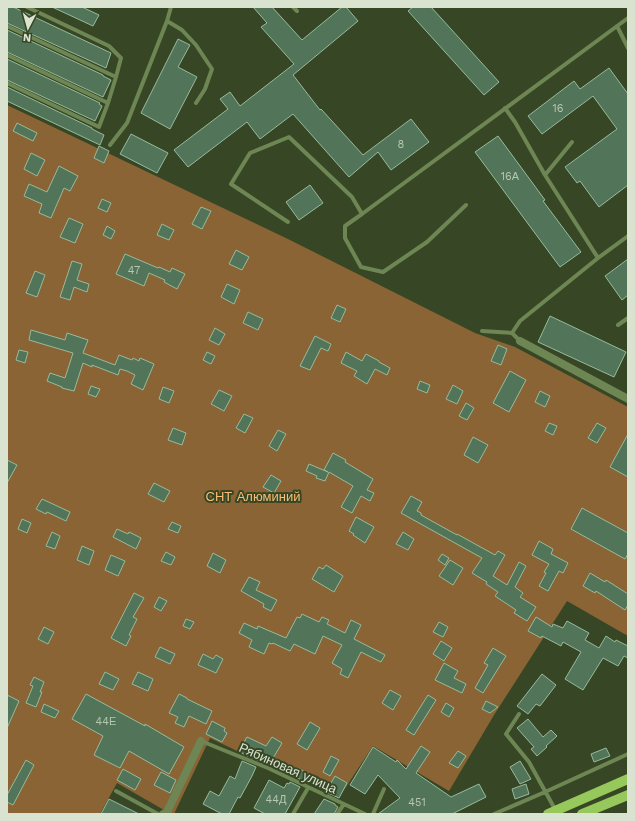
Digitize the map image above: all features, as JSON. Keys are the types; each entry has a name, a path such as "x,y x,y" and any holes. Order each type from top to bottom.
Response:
{"main road":[{"path":"552,812 628,779"},
{"path":"582,814 628,795"}],"street":[{"path":"520,341 628,399"},
{"path":"163,814 167,812 202,741"}],"lane":[{"path":"7,83 99,127 108,103 121,58 109,46 27,7"},
{"path":"110,145 127,123 167,21 171,7"},
{"path":"293,7 297,11"},
{"path":"466,205 427,242 383,272 361,267 345,238 345,226 628,18"},
{"path":"167,21 182,30 196,45 212,69 205,89 196,103"},
{"path":"7,26 116,77"},
{"path":"617,26 628,48"},
{"path":"7,55 108,103"},
{"path":"505,108 515,122 545,176 598,258"},
{"path":"288,222 231,184 250,153 288,137 352,196 362,214"},
{"path":"545,176 572,142"},
{"path":"512,333 520,321 598,258 628,236"},
{"path":"618,325 628,318"},
{"path":"482,331 512,333 520,341"},
{"path":"519,714 506,734 529,762 545,792 552,812"},
{"name":"Рябиновая улица","path":"202,741 268,768 365,814"},
{"path":"494,814 628,754"},
{"path":"293,814 308,788"},
{"path":"373,814 384,789"},
{"path":"116,791 158,814"},
{"path":"337,814 344,804"}],"green space":[{"name":"СНТ Алюминий","path":"7,105 292,241 475,333 515,347 628,407 628,636 567,601 494,715 449,791 373,746 340,796 295,774 256,760 210,738 174,814 171,814 117,783 100,814 7,814"}],"building":[{"path":"7,7 13,7 111,53 106,68 7,23"},
{"path":"52,7 82,7 99,15 93,26"},
{"path":"253,7 272,7 302,40 342,7 346,7 358,21 293,75 320,110 321,109 363,155 411,119 429,142 391,170 378,152 349,177 293,114 260,139 247,122 188,167 174,150 228,109 220,99 230,92 240,106 294,64 261,27 267,23"},
{"path":"413,7 431,7 499,82 484,95 408,11"},
{"path":"7,30 111,80 103,97 7,52"},
{"path":"178,39 190,45 178,67 197,77 170,129 141,113"},
{"path":"7,59 100,103 99,104 102,106 95,121 7,80"},
{"path":"609,68 628,94 628,185 599,207 580,181 577,183 565,167 617,129 593,96 542,134 528,116 574,81 580,89"},
{"path":"7,87 104,135 100,145 7,101"},
{"path":"17,123 37,133 33,141 13,131"},
{"path":"131,134 168,153 157,173 120,154"},
{"path":"498,136 545,200 543,201 581,252 560,267 475,152"},
{"path":"99,146 109,151 104,163 94,158"},
{"path":"31,153 45,160 37,176 24,169"},
{"path":"59,166 78,176 70,191 64,188 51,218 39,213 42,204 24,196 29,184 47,192"},
{"path":"310,185 323,203 299,220 286,202"},
{"path":"102,199 111,203 107,212 98,208"},
{"path":"201,207 211,211 202,229 192,224"},
{"path":"69,218 83,224 75,243 60,237"},
{"path":"162,224 174,230 169,240 157,235"},
{"path":"107,226 115,231 111,239 103,235"},
{"path":"236,250 249,257 242,270 229,264"},
{"path":"125,254 170,272 172,268 185,274 177,289 164,282 165,280 149,273 144,286 116,274"},
{"path":"628,259 628,295 622,300 605,276"},
{"path":"72,261 82,264 77,280 89,284 87,292 74,287 70,300 60,297"},
{"path":"35,271 45,275 37,297 26,293"},
{"path":"227,284 240,290 234,304 221,297"},
{"path":"337,305 346,309 340,322 331,318"},
{"path":"248,312 263,319 258,330 243,323"},
{"path":"550,316 626,352 614,377 538,342"},
{"path":"215,328 225,334 219,345 209,340"},
{"path":"31,330 65,340 67,333 88,340 83,353 115,365 119,355 139,361 140,358 154,364 143,390 131,384 135,375 127,371 120,369 118,375 83,363 74,391 62,388 47,381 50,373 65,378 73,353 29,340"},
{"path":"315,336 331,344 328,351 321,348 310,370 300,366"},
{"path":"498,345 507,349 501,365 491,361"},
{"path":"19,350 28,352 25,363 16,360"},
{"path":"207,352 215,356 211,364 203,360"},
{"path":"346,352 362,361 366,354 379,361 390,368 387,375 375,369 367,384 354,376 357,371 341,363"},
{"path":"510,371 526,380 509,412 493,403"},
{"path":"420,381 430,385 427,393 417,389"},
{"path":"453,385 463,391 457,404 446,399"},
{"path":"91,386 100,389 96,397 88,394"},
{"path":"163,387 174,391 169,403 159,399"},
{"path":"219,390 232,396 224,411 211,404"},
{"path":"540,391 550,396 545,407 535,402"},
{"path":"466,403 474,408 467,420 459,416"},
{"path":"244,414 253,418 245,433 236,428"},
{"path":"549,423 557,426 553,435 545,431"},
{"path":"597,423 606,428 597,443 588,438"},
{"path":"173,428 186,433 182,445 168,440"},
{"path":"278,430 286,434 277,451 269,446"},
{"path":"628,434 628,477 610,467"},
{"path":"473,437 488,445 478,463 464,455"},
{"path":"333,453 346,460 345,462 373,479 367,490 374,493 370,501 361,496 352,513 341,507 353,486 329,472 325,481 316,478 317,476 306,471 309,464 328,472 324,470"},
{"path":"7,460 17,465 7,483"},
{"path":"271,475 281,481 274,493 263,487"},
{"path":"154,483 170,491 164,502 148,494"},
{"path":"411,496 422,502 417,511 421,513 421,515 495,555 498,551 505,555 493,576 507,585 519,562 526,566 515,587 523,593 520,597 536,607 527,621 514,613 516,610 495,596 498,592 486,584 487,582 472,573 482,558 401,513"},
{"path":"42,499 70,512 66,521 47,512 46,514 36,509"},
{"path":"582,508 628,533 628,554 625,559 571,529"},
{"path":"356,517 374,527 365,543 349,531"},
{"path":"22,519 31,523 27,533 18,529"},
{"path":"172,522 181,526 178,533 168,529"},
{"path":"117,529 128,534 129,532 141,538 136,549 113,537"},
{"path":"52,532 60,536 55,549 46,546"},
{"path":"403,532 414,539 408,550 396,544"},
{"path":"539,541 553,549 551,554 568,563 563,573 559,571 548,591 539,586 546,573 544,572 549,564 532,555"},
{"path":"82,546 94,551 89,565 77,560"},
{"path":"166,552 175,557 171,565 161,561"},
{"path":"213,553 226,560 220,573 207,566"},
{"path":"442,554 449,558 445,565 438,560"},
{"path":"111,555 125,561 118,576 105,570"},
{"path":"450,560 463,568 453,585 439,576"},
{"path":"326,565 343,576 334,592 312,579 319,567 323,569"},
{"path":"590,573 605,582 606,580 628,594 628,605 625,610 596,591 595,593 583,586"},
{"path":"249,577 260,582 256,590 277,600 271,611 263,607 264,604 241,591"},
{"path":"134,593 144,598 133,617 137,619 129,635 131,636 126,646 111,638"},
{"path":"159,597 167,601 161,611 154,607"},
{"path":"302,614 319,622 322,617 329,620 327,624 345,633 351,620 361,625 354,639 385,655 381,662 361,652 348,678 340,674 342,669 332,663 342,645 323,636 315,654 294,644 290,651 273,643 269,643 264,654 249,647 252,640 239,633 244,623 257,629 258,626 286,638 297,617 300,618"},
{"path":"536,617 552,627 553,624 563,628 567,621 589,633 585,640 599,648 606,636 615,642 616,640 628,646 628,658 624,656 618,666 603,658 583,690 565,679 581,652 563,642 561,646 542,636 541,638 528,631"},
{"path":"186,619 194,622 190,629 183,626"},
{"path":"439,622 448,627 443,637 433,632"},
{"path":"44,627 54,632 48,644 38,639"},
{"path":"441,641 452,648 444,661 433,654"},
{"path":"160,647 175,654 170,664 155,657"},
{"path":"493,648 506,656 483,693 475,688 488,665 484,663"},
{"path":"203,654 213,659 216,655 223,659 216,673 198,665"},
{"path":"444,663 458,671 454,678 466,684 462,693 435,680"},
{"path":"105,672 119,679 113,690 99,684"},
{"path":"138,672 153,679 148,691 132,684"},
{"path":"542,674 556,685 540,706 536,704 528,714 517,706"},
{"path":"34,677 44,682 36,707 26,703 33,686 30,685"},
{"path":"390,690 401,696 393,710 382,703"},
{"path":"86,694 145,726 145,724 184,747 169,774 129,751 120,768 94,755 103,736 72,719"},
{"path":"179,694 212,711 206,724 189,716 184,727 175,723 178,717 169,713"},
{"path":"7,695 19,701 7,728"},
{"path":"428,695 436,700 414,735 406,730"},
{"path":"486,701 498,707 490,713 482,709"},
{"path":"446,703 454,708 449,717 441,712"},
{"path":"44,704 59,711 55,718 41,712"},
{"path":"528,719 543,737 551,730 557,736 537,756 531,749 534,747 517,728"},
{"path":"212,721 225,728 224,731 227,733 222,742 206,734"},
{"path":"310,722 320,728 307,750 297,744"},
{"path":"247,737 266,746 272,737 282,743 269,765 239,751"},
{"path":"421,746 430,752 416,773 451,797 479,784 486,797 452,814 378,814 400,798 378,775 365,794 350,785 373,747 396,762 397,760 406,769"},
{"path":"606,748 610,756 594,762 591,754"},
{"path":"458,751 466,756 458,768 449,763"},
{"path":"331,756 339,760 330,776 323,772"},
{"path":"26,760 34,765 13,805 7,802 7,795"},
{"path":"242,761 256,767 240,798 238,797 229,814 222,814 203,804 210,791 219,796 230,776 235,779"},
{"path":"520,761 531,779 520,784 510,767"},
{"path":"298,768 308,774 304,781 293,776"},
{"path":"123,769 141,779 135,790 117,780"},
{"path":"161,772 176,780 170,793 154,785"},
{"path":"335,776 347,783 339,798 328,793 331,789 328,788"},
{"path":"269,780 284,788 287,783 289,784 290,782 300,787 285,814 265,814 254,808"},
{"path":"526,784 529,794 515,799 512,789"},
{"path":"109,799 139,814 101,814"},
{"path":"324,799 338,807 334,814 314,814"}]}
